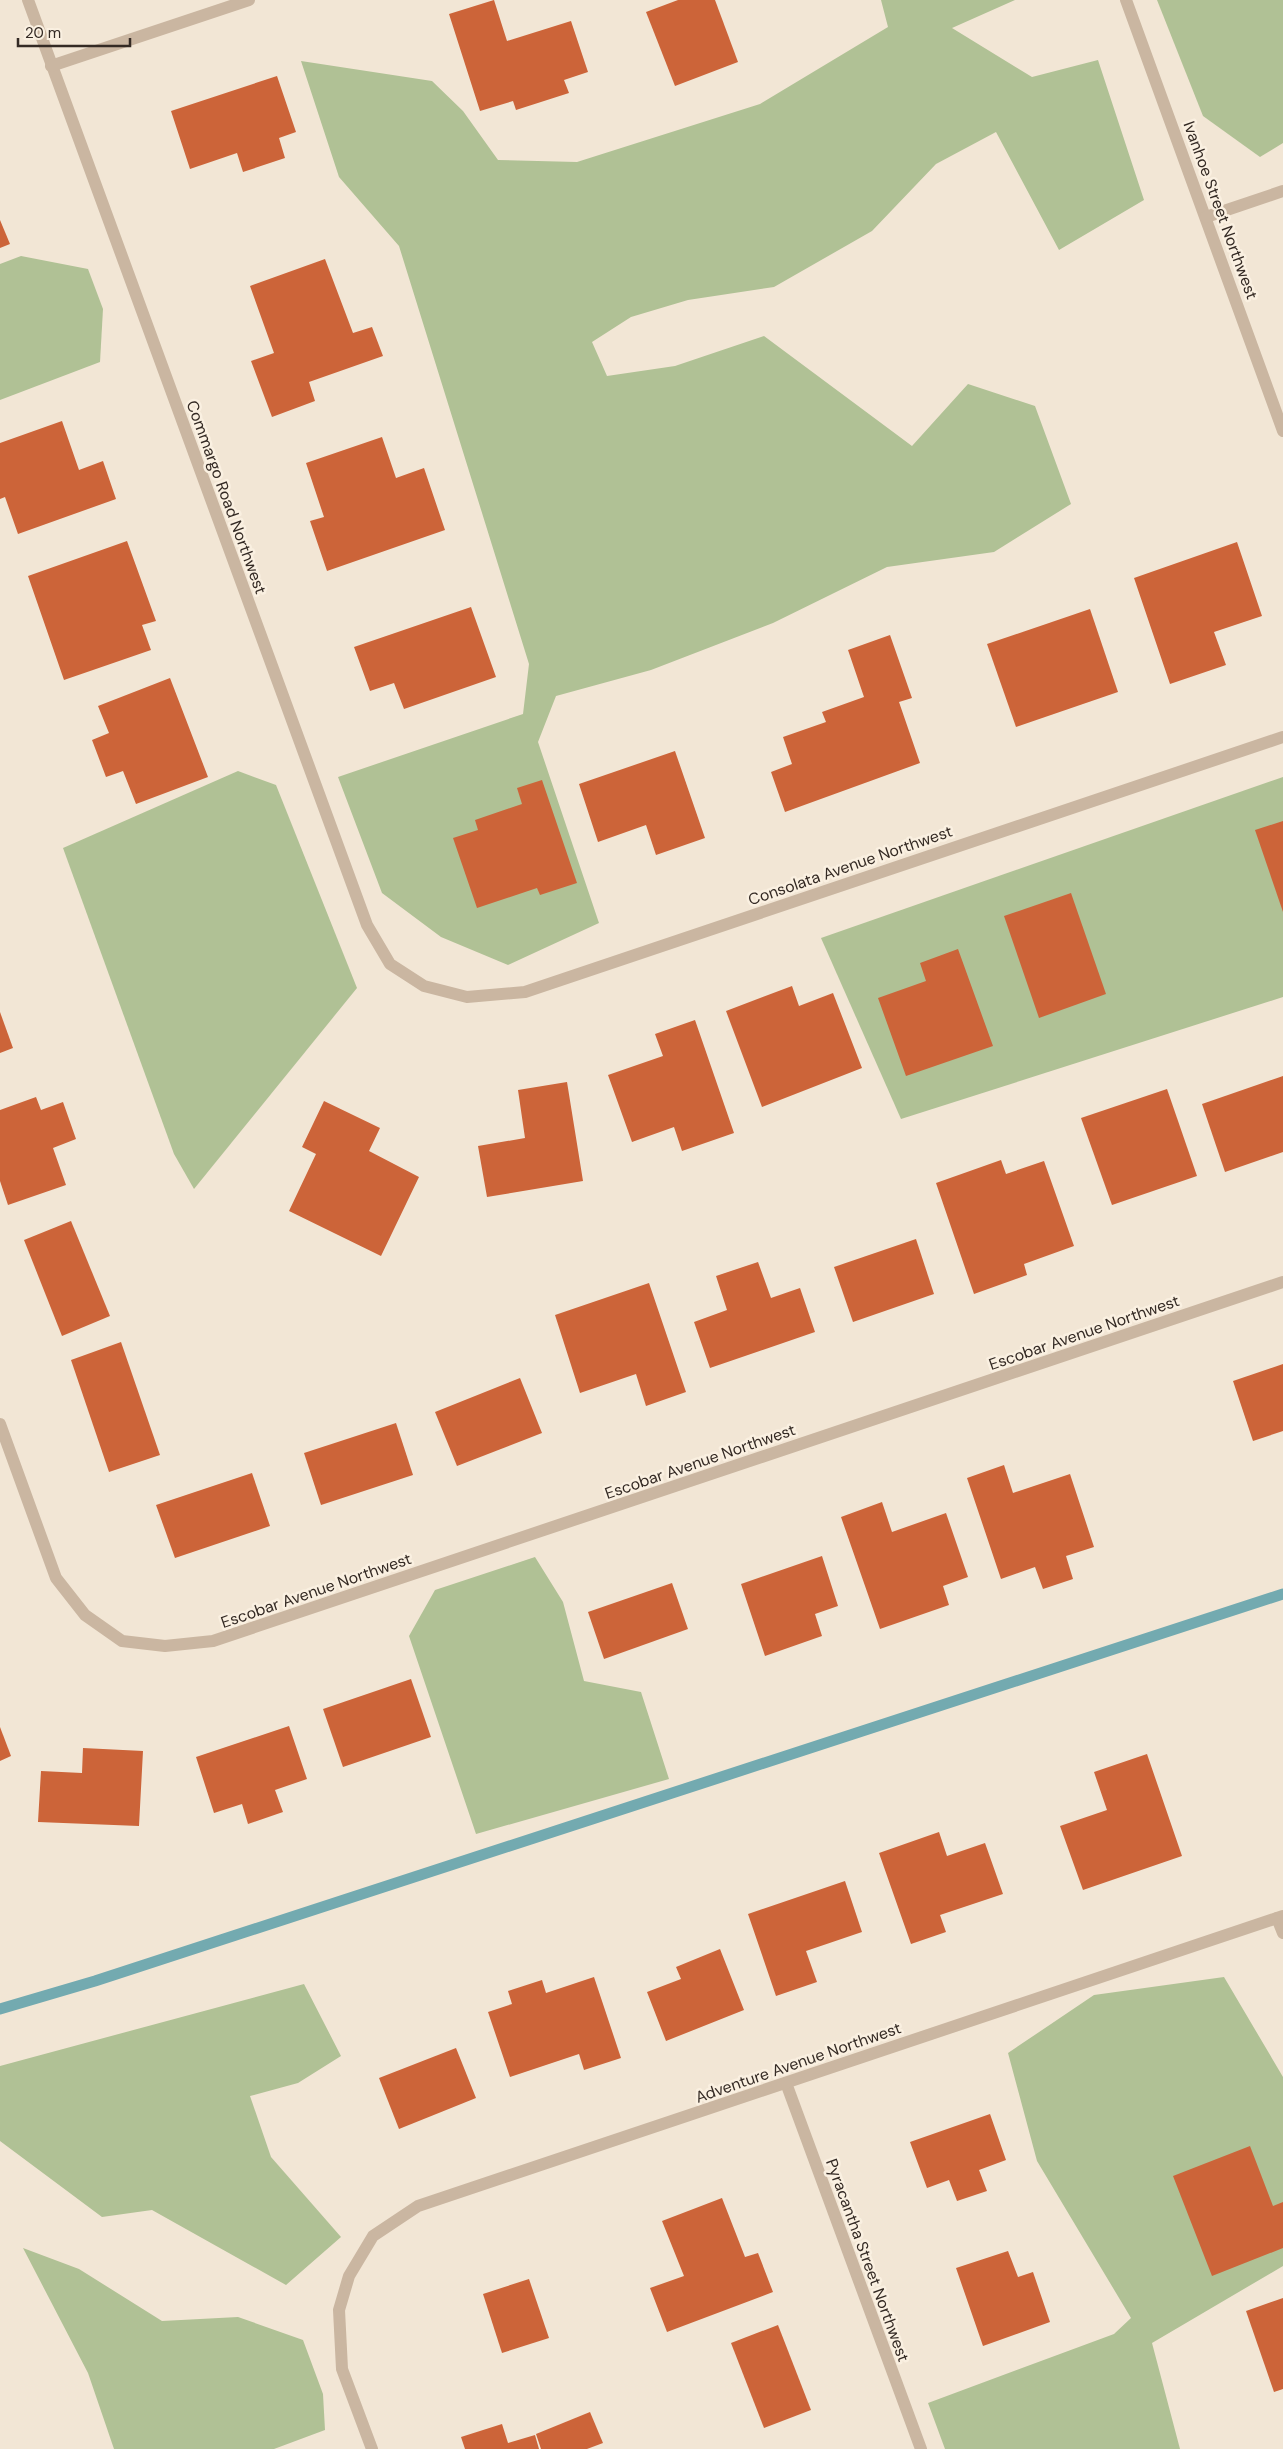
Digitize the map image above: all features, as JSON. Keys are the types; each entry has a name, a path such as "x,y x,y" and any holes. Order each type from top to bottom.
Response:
{"street":[{"name":"Commargo Road Northwest","path":"28,0 367,925 390,964 424,986"},
{"path":"52,66 249,0"},
{"name":"Ivanhoe Street Northwest","path":"1126,0 1283,431"},
{"path":"1206,217 1283,191"},
{"name":"Consolata Avenue Northwest","path":"424,986 467,997 525,992 1283,737"},
{"name":"Escobar Avenue Northwest","path":"0,1424 56,1578 85,1615 122,1641 166,1646 213,1641 1283,1282"},
{"path":"1280,1917 1283,1934"},
{"name":"Adventure Avenue Northwest","path":"372,2449 342,2369 339,2310 349,2276 372,2236 418,2206 1280,1917"},
{"name":"Pyracantha Street Northwest","path":"786,2083 921,2449"}],"green space":[{"path":"881,0 1015,0 952,28 1032,77 1098,60 1144,200 1059,250 996,132 936,164 872,231 774,287 688,300 631,317 592,342 607,376 675,366 764,336 912,446 968,384 1035,406 1071,504 994,552 887,567 773,623 651,670 556,696 538,742 599,923 508,965 441,937 382,893 338,777 523,714 529,664 399,246 339,177 301,61 432,81 463,111 498,160 577,162 760,104 888,27"},
{"path":"1157,0 1283,0 1283,143 1260,157 1203,116"},
{"path":"21,256 88,269 103,309 100,362 0,400 0,264"},
{"path":"238,771 276,785 357,988 194,1189 174,1154 63,848"},
{"path":"1283,777 1283,997 901,1119 821,938"},
{"path":"535,1557 563,1602 584,1681 641,1692 669,1779 476,1834 409,1636 435,1590"},
{"path":"1224,1977 1283,2077 1283,2266 1152,2343 1180,2449 945,2449 928,2403 1114,2334 1131,2318 1037,2161 1008,2053 1094,1995"},
{"path":"304,1984 341,2056 298,2083 250,2096 271,2157 341,2237 286,2285 152,2210 102,2217 0,2141 0,2066"},
{"path":"23,2248 79,2269 162,2321 238,2317 303,2340 323,2394 325,2430 274,2449 114,2449 88,2373"}],"building":[{"path":"494,0 507,41 571,21 588,72 564,80 569,93 516,110 513,101 480,111 449,14"},
{"path":"678,0 715,0 738,62 675,86 646,12"},
{"path":"277,76 296,132 279,138 285,158 243,172 237,153 190,169 171,111"},
{"path":"0,220 10,244 0,248"},
{"path":"325,259 353,333 372,327 383,356 309,382 315,401 272,417 251,361 274,353 250,286"},
{"path":"62,421 79,470 103,461 116,499 18,534 5,497 0,499 0,443"},
{"path":"382,437 396,478 424,468 445,530 327,571 310,521 324,517 306,463"},
{"path":"127,541 156,621 142,625 151,650 64,680 28,576"},
{"path":"1237,542 1262,616 1214,632 1226,665 1170,684 1134,578"},
{"path":"471,607 496,677 404,709 394,683 370,691 354,647"},
{"path":"1090,609 1118,692 1016,727 987,644"},
{"path":"890,635 912,698 899,702 920,763 785,812 771,772 792,764 783,737 826,722 822,712 864,697 848,650"},
{"path":"170,678 208,777 136,804 123,771 106,777 92,740 109,733 98,706"},
{"path":"675,751 705,838 656,855 646,825 598,842 579,784"},
{"path":"542,780 577,883 540,895 537,888 477,908 453,838 478,830 475,820 522,804 517,788"},
{"path":"1283,821 1283,912 1255,830"},
{"path":"1071,893 1106,994 1039,1018 1004,916"},
{"path":"958,949 993,1046 906,1076 878,998 926,981 920,963"},
{"path":"792,986 799,1006 833,993 862,1068 762,1107 726,1011"},
{"path":"0,1012 13,1048 0,1053"},
{"path":"695,1020 734,1133 682,1151 674,1127 632,1142 608,1075 663,1056 655,1034"},
{"path":"1283,1076 1283,1152 1225,1172 1202,1104"},
{"path":"567,1082 583,1181 487,1197 478,1146 525,1138 518,1090"},
{"path":"1167,1089 1197,1176 1112,1205 1081,1118"},
{"path":"36,1097 41,1110 63,1102 76,1139 53,1148 66,1185 8,1205 0,1181 0,1110"},
{"path":"324,1101 380,1128 369,1151 419,1177 381,1256 289,1211 316,1154 302,1147"},
{"path":"1001,1160 1006,1174 1044,1161 1074,1246 1024,1264 1027,1275 974,1294 936,1183"},
{"path":"71,1221 110,1316 62,1336 24,1240"},
{"path":"916,1239 934,1294 853,1322 834,1267"},
{"path":"758,1262 771,1298 800,1288 815,1332 710,1368 694,1322 727,1310 716,1276"},
{"path":"649,1283 686,1392 646,1406 636,1374 580,1393 555,1315"},
{"path":"121,1342 160,1455 109,1472 71,1360"},
{"path":"1283,1364 1283,1431 1253,1441 1233,1381"},
{"path":"520,1378 542,1433 457,1466 435,1412"},
{"path":"396,1423 413,1475 321,1505 304,1453"},
{"path":"1004,1465 1013,1493 1070,1474 1094,1547 1066,1556 1073,1579 1043,1589 1035,1567 1001,1579 967,1478"},
{"path":"252,1473 270,1526 175,1558 156,1505"},
{"path":"882,1502 892,1532 946,1513 968,1577 943,1586 949,1605 880,1629 841,1517"},
{"path":"822,1556 838,1606 815,1614 822,1636 765,1656 741,1584"},
{"path":"672,1583 688,1629 604,1659 588,1612"},
{"path":"411,1679 431,1737 343,1767 323,1709"},
{"path":"289,1726 307,1779 275,1790 283,1812 248,1824 242,1804 214,1813 196,1757"},
{"path":"0,1727 11,1756 0,1761"},
{"path":"83,1748 143,1751 139,1826 38,1822 41,1771 82,1773"},
{"path":"1147,1754 1182,1856 1083,1890 1060,1826 1107,1810 1094,1772"},
{"path":"939,1832 947,1856 985,1843 1003,1894 940,1915 946,1932 911,1944 879,1853"},
{"path":"845,1881 862,1932 806,1951 817,1982 776,1996 748,1914"},
{"path":"720,1949 744,2010 666,2041 647,1992 681,1979 676,1967"},
{"path":"594,1977 621,2058 584,2070 579,2054 510,2077 488,2012 512,2004 508,1991 542,1980 546,1993"},
{"path":"456,2048 476,2098 399,2129 379,2078"},
{"path":"990,2114 1006,2160 979,2170 987,2191 957,2201 949,2180 927,2188 910,2142"},
{"path":"1250,2146 1273,2206 1283,2202 1283,2248 1212,2276 1173,2176"},
{"path":"722,2198 745,2257 758,2253 773,2292 667,2332 650,2288 684,2276 662,2221"},
{"path":"1008,2251 1018,2277 1033,2272 1050,2322 983,2346 956,2268"},
{"path":"529,2279 549,2338 502,2353 483,2294"},
{"path":"1283,2298 1283,2389 1274,2392 1246,2311"},
{"path":"778,2325 811,2410 764,2428 731,2343"},
{"path":"590,2412 603,2443 587,2449 541,2449 536,2434"},
{"path":"502,2424 508,2443 535,2435 539,2449 465,2449 461,2437"}],"waterway":[{"path":"0,2009 95,1981 1283,1594"}]}
